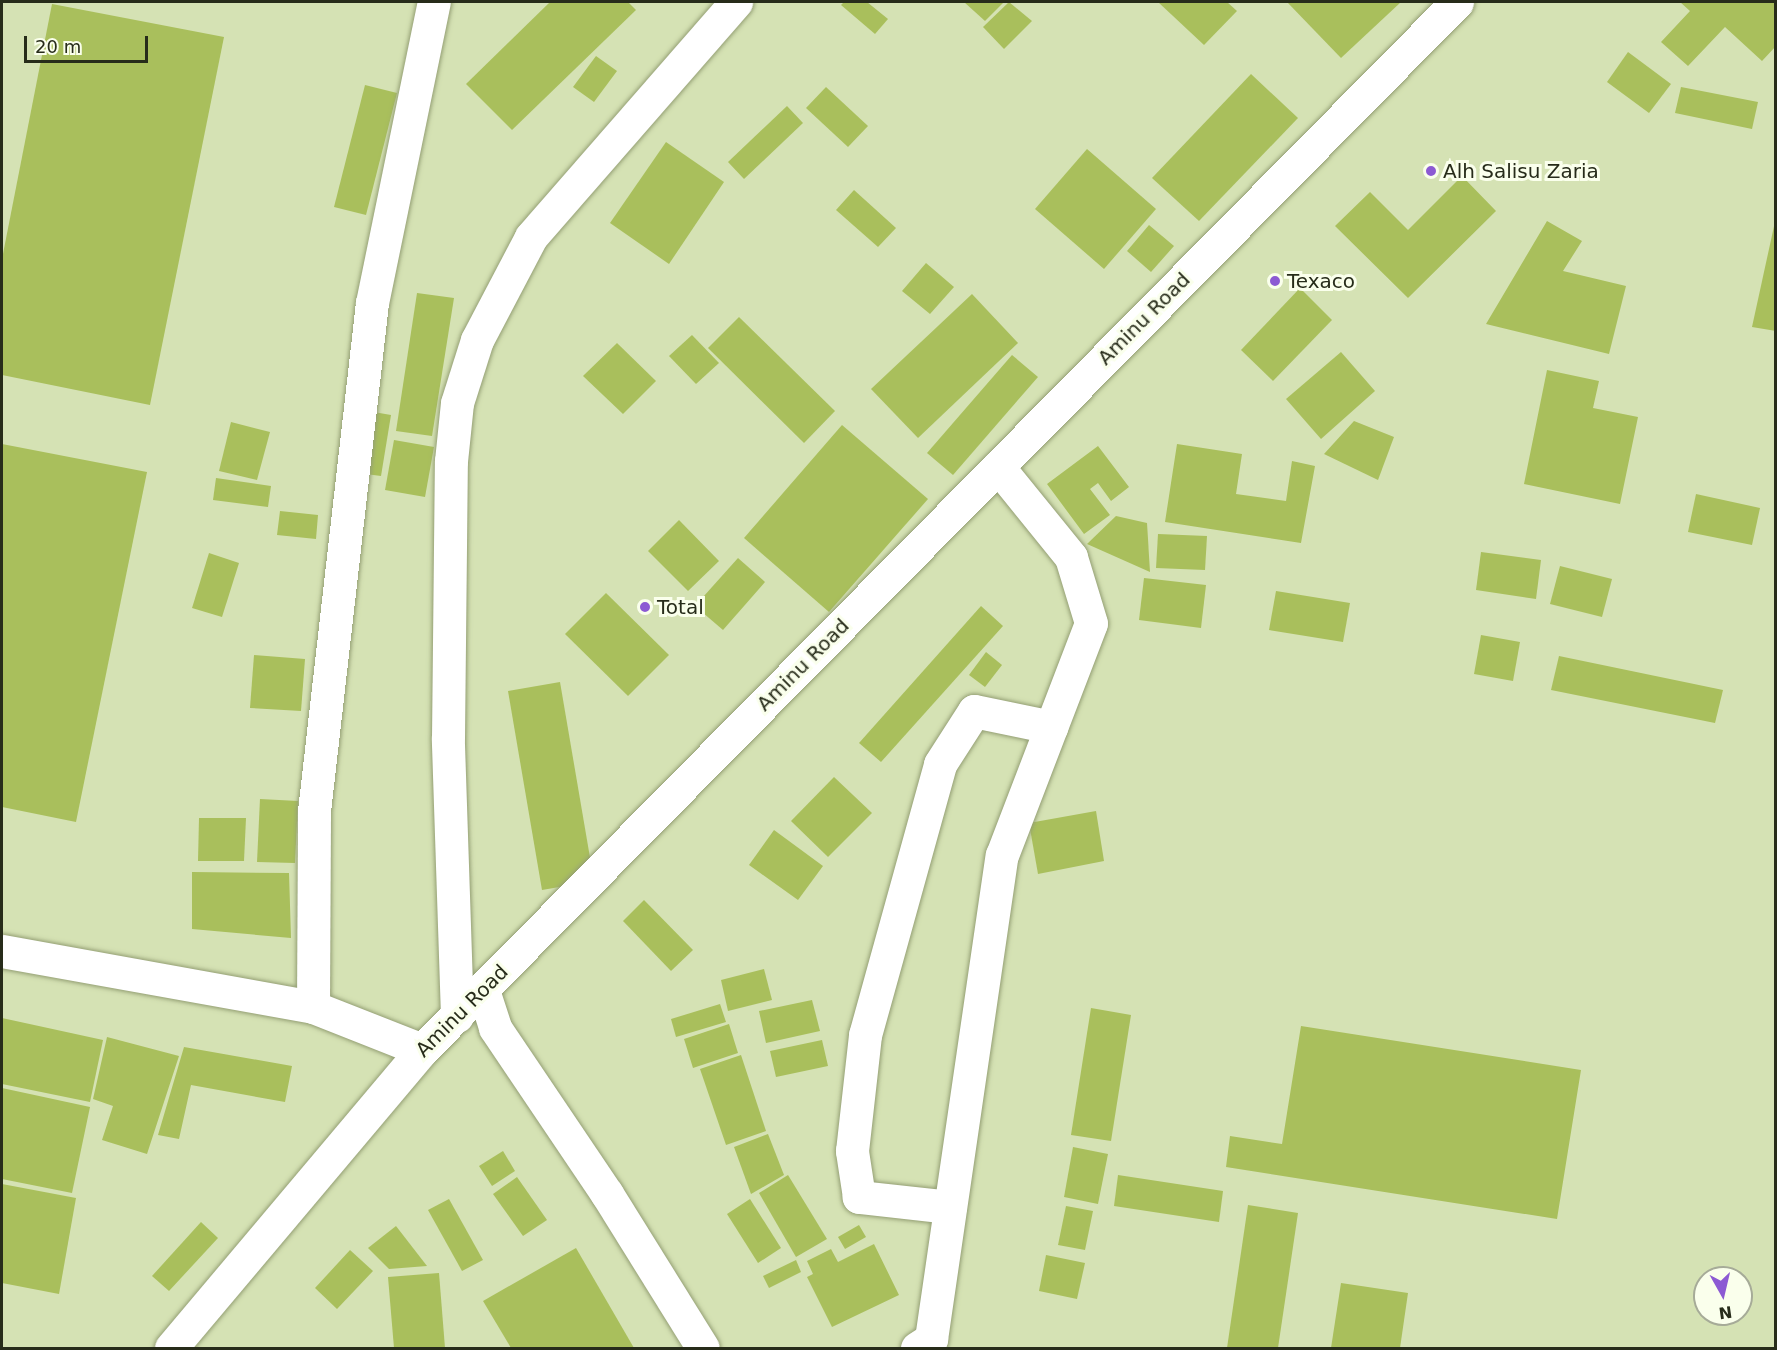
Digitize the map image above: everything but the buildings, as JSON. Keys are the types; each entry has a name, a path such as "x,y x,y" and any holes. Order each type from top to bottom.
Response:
{"street":[{"path":"313,1007 314,811 372,303 434,2"},
{"path":"457,1016 448,738 451,461 457,403 477,340 531,237 736,2"},
{"name":"Aminu Road","path":"171,1348 422,1050 1457,2"},
{"path":"917,1348 931,1339 1002,855 1091,623 1071,557 998,467"},
{"path":"950,1207 859,1197 852,1151 865,1035 940,764 974,711 1051,727"},
{"path":"2,951 313,1007 422,1050"},
{"path":"483,990 495,1028 607,1194 703,1348"}],"place":[{"name":"Alh Salisu Zaria","path":"1431,171"},
{"name":"Texaco","path":"1275,281"},
{"name":"Total","path":"645,607"}]}
